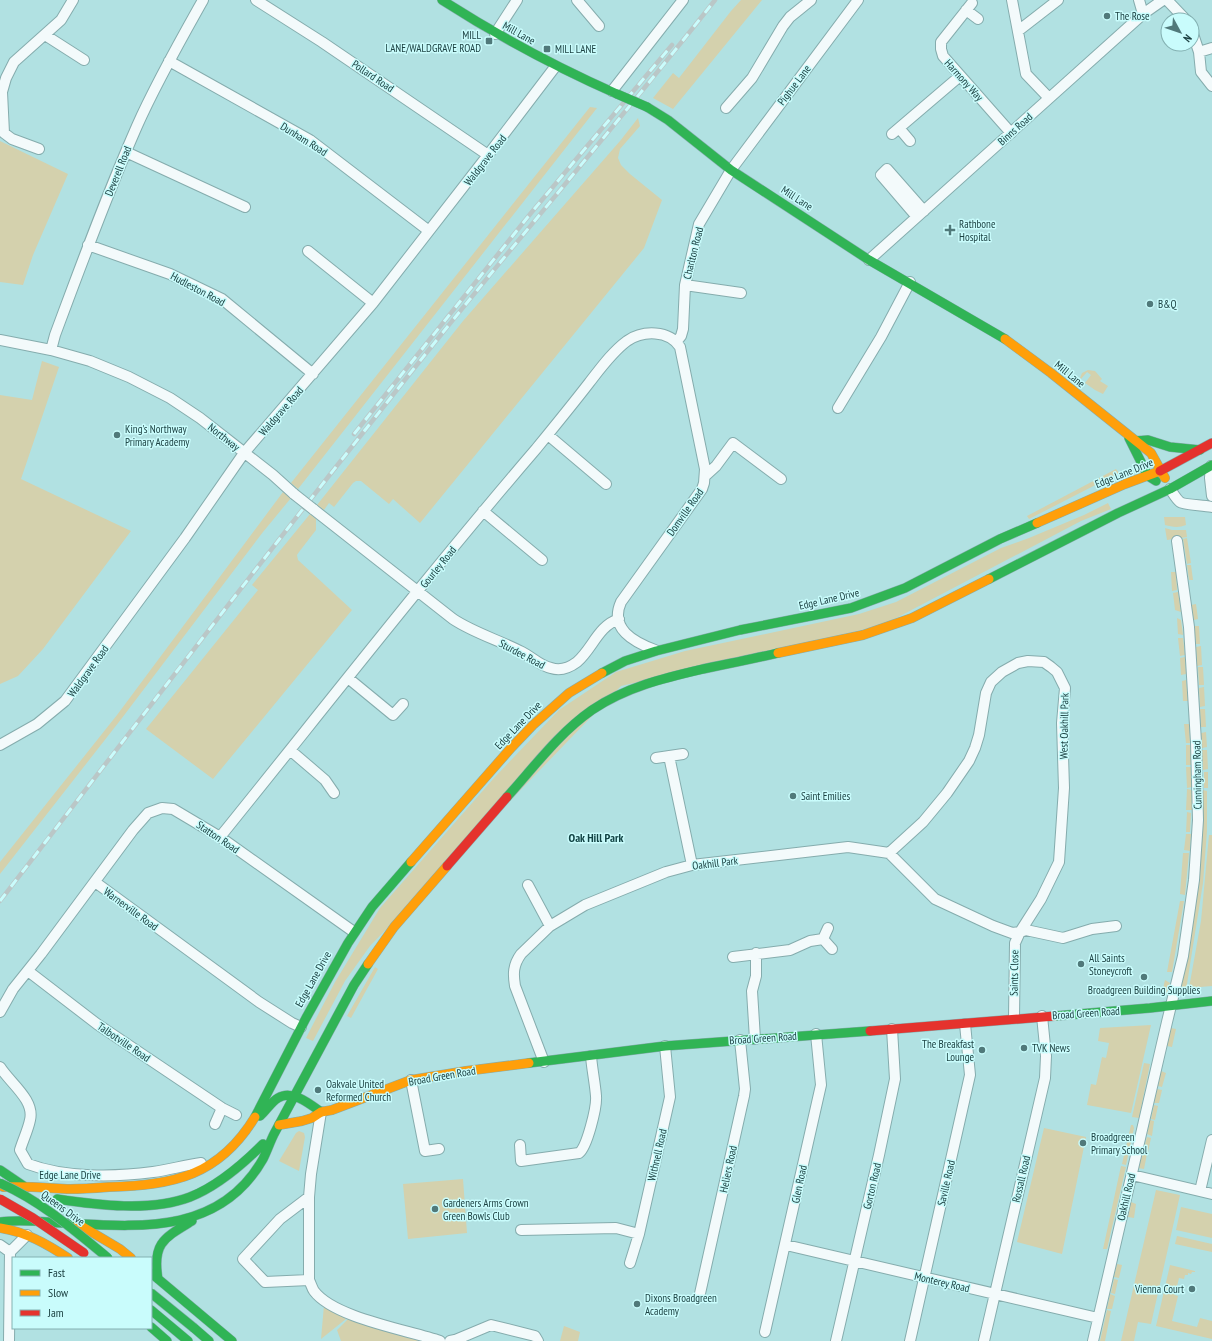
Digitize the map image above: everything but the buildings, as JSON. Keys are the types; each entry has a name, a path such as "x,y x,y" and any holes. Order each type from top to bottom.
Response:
{"main road":[{"name":"Mill Lane","path":"442,0 495,34 555,66 646,107 668,120 731,170 869,260 910,282 1003,337 1151,453 1170,489"},
{"name":"Mill Lane","path":"1132,438 1148,476"},
{"path":"1132,438 1148,440 1170,447 1200,450"},
{"name":"Edge Lane Drive","path":"1,1199 23,1186 80,1189 92,1187 144,1186 161,1183 194,1173 218,1160 231,1149 251,1124 301,1027 354,932 382,895 511,748 546,712 570,693 602,673 625,661 656,651 740,630 851,608 905,588 1000,539 1148,476 1212,443"},
{"path":"232,1341 155,1276 156,1254 159,1247 164,1240 231,1196 255,1171 354,985 394,927 567,730 595,707 643,683 862,635 912,618 1111,517 1170,489 1212,465"},
{"path":"1148,476 1170,489"},
{"name":"Broad Green Road","path":"279,1125 312,1118 321,1112 332,1110 411,1080 466,1071 665,1046 965,1024 1014,1018 1170,1007 1212,1001"},
{"path":"251,1124 267,1111 278,1098 284,1096 294,1096 309,1103 321,1112"},
{"path":"1,1199 38,1196 68,1201 142,1206 160,1205 180,1201 197,1195 228,1176 274,1134"},
{"path":"0,1164 92,1187"},
{"path":"0,1170 38,1196 60,1216"},
{"name":"Queens Drive","path":"0,1183 38,1203 70,1226 107,1257"},
{"path":"64,1243 60,1232 60,1216 68,1201 74,1193 80,1189"},
{"path":"1,1199 31,1206 76,1223 120,1249 130,1257"},
{"path":"1,1199 64,1243 78,1257"},
{"path":"1,1199 45,1226 89,1257"},
{"path":"76,1223 114,1225 158,1223 209,1211"},
{"path":"0,1222 60,1216"},
{"path":"0,1228 27,1234 41,1240 66,1257"},
{"path":"152,1293 157,1290 164,1289 174,1291"},
{"path":"152,1295 209,1341"},
{"path":"152,1311 187,1340"},
{"path":"152,1328 167,1341"}],"street":[{"path":"39,149 12,139 4,133 1,91 14,62 62,20 73,0"},
{"name":"Deverell Road","path":"51,350 55,335 88,245 137,125 169,61 203,0"},
{"name":"Pollard Road","path":"256,0 322,42 488,155"},
{"path":"495,34 517,0"},
{"path":"577,0 599,26"},
{"path":"614,92 683,0"},
{"path":"726,108 731,97 752,78 790,17 811,0"},
{"name":"Pighue Lane","path":"731,170 858,0"},
{"path":"1012,0 1026,74 1049,98"},
{"path":"1018,32 1058,0"},
{"path":"1139,0 1144,14"},
{"name":"Binns Road","path":"869,260 1012,133 1049,98 1144,14 1163,0"},
{"path":"1167,0 1178,12"},
{"name":"Harmony Way","path":"978,19 969,6 941,42 943,56 1012,133"},
{"path":"45,35 84,60"},
{"path":"1200,52 1212,48"},
{"path":"1199,52 1201,72 1212,86"},
{"name":"Dunham Road","path":"169,61 310,140 429,231"},
{"name":"Waldgrave Road","path":"0,746 37,724 65,701 185,538 244,453 374,303 555,66"},
{"path":"910,141 896,131 960,76"},
{"path":"25,144 33,136"},
{"path":"126,152 245,207"},
{"name":"Charlton Road","path":"677,341 681,336 683,329 684,285 699,224 731,170"},
{"name":"Hudleston Road","path":"88,245 170,274 222,299 313,374"},
{"path":"308,251 374,303"},
{"path":"838,408 881,336 910,282"},
{"path":"684,285 742,293"},
{"name":"Gourley Road","path":"220,837 482,511 548,435 608,358 627,341 641,335 658,333 677,341"},
{"name":"Northway","path":"0,340 51,350 90,361 129,377 170,398 200,418 418,592"},
{"name":"Domville Road","path":"619,619 619,607 621,602 702,489 705,476 705,469 682,354 677,341"},
{"path":"548,435 606,484"},
{"path":"705,476 716,466 733,443 781,479"},
{"path":"1212,465 1210,478 1212,496"},
{"path":"1170,489 1181,503 1212,507"},
{"path":"482,511 542,560"},
{"name":"Cunningham Road","path":"1170,1007 1183,956 1194,880 1198,820 1196,742 1189,627 1177,541"},
{"name":"Sturdee Road","path":"418,592 463,626 511,646 543,665 557,670 570,666 577,661 601,630 612,621 619,619"},
{"path":"619,619 623,631 627,635 641,645 656,651"},
{"name":"West Oakhill Park","path":"889,853 923,822 947,793 968,761 975,748 979,735 986,693 991,682 1002,672 1018,663 1028,661 1044,662 1057,672 1065,688 1062,723 1064,788 1059,862 1041,899 1020,932"},
{"path":"348,678 393,715 403,704"},
{"path":"290,750 325,780 334,793"},
{"path":"656,758 683,754"},
{"path":"669,756 692,865"},
{"name":"Statton Road","path":"95,882 133,830 148,813 162,808 173,809 220,837 354,932"},
{"name":"Oakhill Park","path":"544,1062 515,986 513,975 515,964 521,954 550,926 585,904 666,872 692,865 848,847 889,853"},
{"path":"889,853 935,899 993,926 1012,933 1026,930 1063,938 1092,929 1102,932 1116,926"},
{"name":"Warnerville Road","path":"0,1012 13,989 95,882 259,1002 301,1027"},
{"path":"528,885 550,926"},
{"path":"823,939 828,928"},
{"name":"Saints Close","path":"1014,1018 1015,943 1020,932"},
{"path":"823,939 832,949"},
{"path":"733,957 790,950 810,941 823,939"},
{"path":"755,1039 752,996 756,976 756,953"},
{"name":"Talbotville Road","path":"28,971 97,1024 222,1108 236,1115"},
{"name":"Oakhill Road","path":"1093,1341 1170,1007"},
{"name":"Rossall Road","path":"984,1341 1046,1072 1042,1016"},
{"name":"Saville Road","path":"910,1341 970,1075 965,1024"},
{"name":"Gorton Road","path":"836,1341 895,1079 892,1029"},
{"name":"Glen Road","path":"765,1332 786,1245 821,1084 816,1034"},
{"name":"Heliers Road","path":"699,1298 745,1090 740,1040"},
{"name":"Withnell Road","path":"630,1263 639,1234 670,1097 665,1046"},
{"path":"520,1145 521,1161 579,1153 582,1151 596,1102 590,1056"},
{"path":"0,1067 30,1107 30,1121 20,1150 28,1164 36,1167 79,1174 123,1175 218,1160"},
{"path":"411,1080 425,1151 439,1149"},
{"path":"215,1124 222,1108"},
{"path":"321,1112 311,1174 309,1197 309,1280 314,1291 322,1300 350,1315 440,1341"},
{"path":"1200,1191 1212,1140"},
{"path":"1132,1175 1212,1194"},
{"path":"309,1197 280,1219 243,1259 265,1282 309,1280"},
{"path":"521,1230 616,1228 639,1234"},
{"path":"9,1341 10,1252 27,1234"},
{"path":"0,1245 10,1252"},
{"name":"Monterey Road","path":"786,1245 1098,1318"},
{"path":"450,1341 491,1325 535,1336 538,1341"}],"shaded area":[{"path":"741,0 762,0 673,109 653,98 673,73 679,78"},
{"path":"590,107 597,108 298,489 291,483"},
{"path":"638,118 640,126 620,149 618,158 621,165 630,174 662,200 644,248 420,523 393,499 389,504 361,481 356,481 353,483 334,507 329,503 324,510 317,505 463,321 620,141"},
{"path":"0,141 68,174 33,255 23,285 0,282"},
{"path":"42,361 59,367 21,479 131,531 43,649 18,676 0,684 0,395 32,400"},
{"path":"1088,370 1095,371 1102,379 1100,381 1108,386 1103,394 1085,383 1091,375 1087,372 1081,379 1080,378 1082,373"},
{"path":"1116,469 1119,473 1029,519 1027,516"},
{"path":"283,492 291,498 263,532 122,718 0,874 0,862 117,715"},
{"path":"1108,503 1111,509 1081,521 883,625 621,686 370,946 345,981 313,1041 306,1038 335,982 380,908 494,778 559,710 616,672 685,651 859,614 896,602 1001,548 1084,515"},
{"path":"310,514 316,519 316,530 297,555 298,560 352,610 213,779 146,729 258,590 252,585"},
{"path":"1164,517 1185,517 1186,525 1176,527 1165,525"},
{"path":"1165,528 1172,530 1186,530 1187,537 1167,540"},
{"path":"1187,538 1191,563 1187,564 1183,539"},
{"path":"1187,565 1191,565 1193,580 1189,580"},
{"path":"1171,572 1176,572 1177,590 1172,591"},
{"path":"1178,592 1181,612 1175,610 1173,593"},
{"path":"1196,604 1198,619 1194,620 1191,605"},
{"path":"1177,618 1181,620 1183,635 1178,634"},
{"path":"1194,626 1199,626 1200,644 1196,644"},
{"path":"1178,638 1183,638 1185,655 1180,656"},
{"path":"1201,646 1202,665 1197,666 1196,647"},
{"path":"1185,657 1186,674 1181,675 1180,658"},
{"path":"1198,667 1203,667 1204,685 1199,685"},
{"path":"1186,680 1188,701 1183,701 1182,681"},
{"path":"1204,687 1205,706 1200,707 1199,688"},
{"path":"1200,709 1205,709 1206,727 1201,727"},
{"path":"1184,724 1189,724 1190,743 1186,743"},
{"path":"1206,732 1207,747 1202,748 1201,733"},
{"path":"1186,745 1191,745 1192,765 1186,765"},
{"path":"1202,750 1207,750 1208,769 1203,770"},
{"path":"1186,767 1191,767 1192,787 1187,788"},
{"path":"1204,772 1208,772 1208,788 1204,788"},
{"path":"1187,789 1192,790 1192,810 1186,810"},
{"path":"1203,790 1207,791 1207,831 1203,883 1186,990 1180,990 1196,891 1201,841"},
{"path":"1187,812 1191,813 1190,832 1186,832"},
{"path":"1186,834 1191,834 1190,851 1184,850"},
{"path":"1209,835 1212,835 1212,986 1189,988 1201,921"},
{"path":"1183,853 1189,853 1185,895 1180,894"},
{"path":"1180,901 1184,901 1172,972 1167,972"},
{"path":"375,967 378,969 351,1018 347,1016"},
{"path":"1165,980 1170,983 1167,993 1162,993"},
{"path":"1151,1025 1131,1113 1087,1105 1091,1084 1096,1085 1102,1057 1106,1058 1109,1043 1098,1041 1100,1028"},
{"path":"1171,1028 1176,1029 1172,1047 1167,1046"},
{"path":"1144,1063 1150,1064 1139,1118 1132,1117"},
{"path":"1161,1071 1166,1073 1162,1087 1158,1086"},
{"path":"1157,1089 1162,1090 1159,1103 1154,1103"},
{"path":"1154,1105 1158,1106 1155,1120 1151,1119"},
{"path":"1150,1120 1154,1121 1152,1136 1147,1134"},
{"path":"1131,1125 1133,1125 1134,1128 1126,1165 1122,1164"},
{"path":"1044,1128 1086,1137 1062,1254 1017,1242"},
{"path":"299,1131 304,1133 305,1137 299,1171 279,1161 296,1133"},
{"path":"1147,1137 1151,1138 1148,1152 1143,1151"},
{"path":"1143,1153 1147,1154 1144,1169 1138,1168"},
{"path":"1121,1166 1126,1167 1107,1249 1103,1249"},
{"name":"Gardeners Arms Crown Green Bowls Club","path":"463,1179 467,1233 408,1239 403,1184"},
{"path":"1156,1190 1180,1195 1151,1324 1138,1322 1134,1341 1121,1341"},
{"path":"1131,1202 1136,1204 1134,1218 1128,1217"},
{"path":"1181,1207 1212,1214 1212,1238 1176,1230"},
{"path":"1177,1236 1212,1244 1212,1252 1175,1244"},
{"path":"1117,1264 1122,1265 1119,1278 1114,1277"},
{"path":"1170,1265 1195,1271 1191,1274 1188,1273 1188,1275 1185,1275 1184,1279 1179,1278 1175,1295 1178,1296 1172,1321 1197,1327 1200,1318 1212,1321 1212,1339 1156,1326"},
{"path":"1114,1279 1118,1280 1115,1294 1111,1293"},
{"path":"1110,1294 1115,1296 1112,1309 1107,1309"},
{"path":"324,1305 346,1319 321,1339"},
{"path":"1107,1310 1111,1311 1105,1341 1100,1341"},
{"path":"348,1319 433,1341 341,1341 337,1330"},
{"path":"564,1326 580,1332 578,1341 560,1341"}],"railway":[{"path":"0,901 220,615 444,331 715,0"},
{"path":"354,434 531,213 672,45"}],"traffic: fast":[{"path":"442,0 484,26 528,50 617,94"},
{"path":"617,94 647,107"},
{"path":"647,107 668,120 731,170 869,260 1005,339"},
{"path":"1129,438 1148,476 1156,481"},
{"path":"1135,441 1148,440 1170,447 1200,450"},
{"path":"989,579 1118,513 1170,489 1212,465"},
{"path":"602,673 625,661 656,651 740,630 851,608 905,588 1000,539 1037,523"},
{"path":"507,797 547,751 569,729 592,710 618,695 646,684 674,676 778,653"},
{"path":"255,1117 306,1018 348,943 372,907 411,862"},
{"path":"0,1222 24,1221 92,1225 149,1225 176,1221 201,1214 224,1202 245,1184 263,1159 274,1134 354,985 368,964"},
{"path":"1055,1016 1212,1001"},
{"path":"529,1063 665,1046 870,1031"},
{"path":"260,1116 275,1100 289,1095 301,1099 321,1112"},
{"path":"57,1199 124,1206 141,1206 175,1202 190,1197 220,1181 247,1160 263,1144"},
{"path":"0,1170 25,1187"},
{"path":"0,1183 43,1207 107,1257"},
{"path":"158,1279 157,1257 162,1243 167,1237 192,1221"},
{"path":"152,1274 232,1341"},
{"path":"152,1294 194,1328"},
{"path":"152,1311 188,1341"},
{"path":"152,1328 167,1341"},
{"path":"194,1328 209,1341"}],"traffic: slow":[{"path":"1005,339 1051,373 1151,453 1165,478"},
{"path":"1037,523 1125,484 1160,471"},
{"path":"778,653 863,635 912,618 989,579"},
{"path":"411,862 533,725 569,693 602,673"},
{"path":"368,964 394,927 447,866"},
{"path":"279,1125 312,1118 321,1112 332,1110 411,1080 529,1063"},
{"path":"3,1187 85,1189 154,1184 174,1180 210,1165 226,1153 241,1137 255,1117"},
{"path":"78,1224 120,1249 130,1257"},
{"path":"0,1228 19,1232 36,1239 66,1257"}],"traffic: jam":[{"path":"1160,471 1212,443"},
{"path":"447,866 507,797"},
{"path":"870,1031 1055,1016"},
{"path":"0,1199 33,1218 84,1253"}],"place":[{"name":"The Rose","path":"1107,16"},
{"name":"MILL LANE/WALDGRAVE ROAD","path":"489,41"},
{"name":"MILL LANE","path":"547,49"},
{"name":"Rathbone Hospital","path":"950,230"},
{"name":"B&Q","path":"1150,304"},
{"name":"King's Northway Primary Academy","path":"117,435"},
{"name":"Saint Emilies","path":"793,796"},
{"name":"All Saints Stoneycroft","path":"1081,964"},
{"name":"Broadgreen Building Supplies","path":"1144,977"},
{"name":"TVK News","path":"1024,1048"},
{"name":"The Breakfast Lounge","path":"982,1050"},
{"name":"Oakvale United Reformed Church","path":"318,1090"},
{"name":"Broadgreen Primary School","path":"1083,1143"},
{"name":"Gardeners Arms Crown Green Bowls Club","path":"435,1209"},
{"name":"Vienna Court","path":"1192,1289"},
{"name":"Dixons Broadgreen Academy","path":"637,1304"}],"district":[{"name":"Oak Hill Park","path":"596,837"}]}
